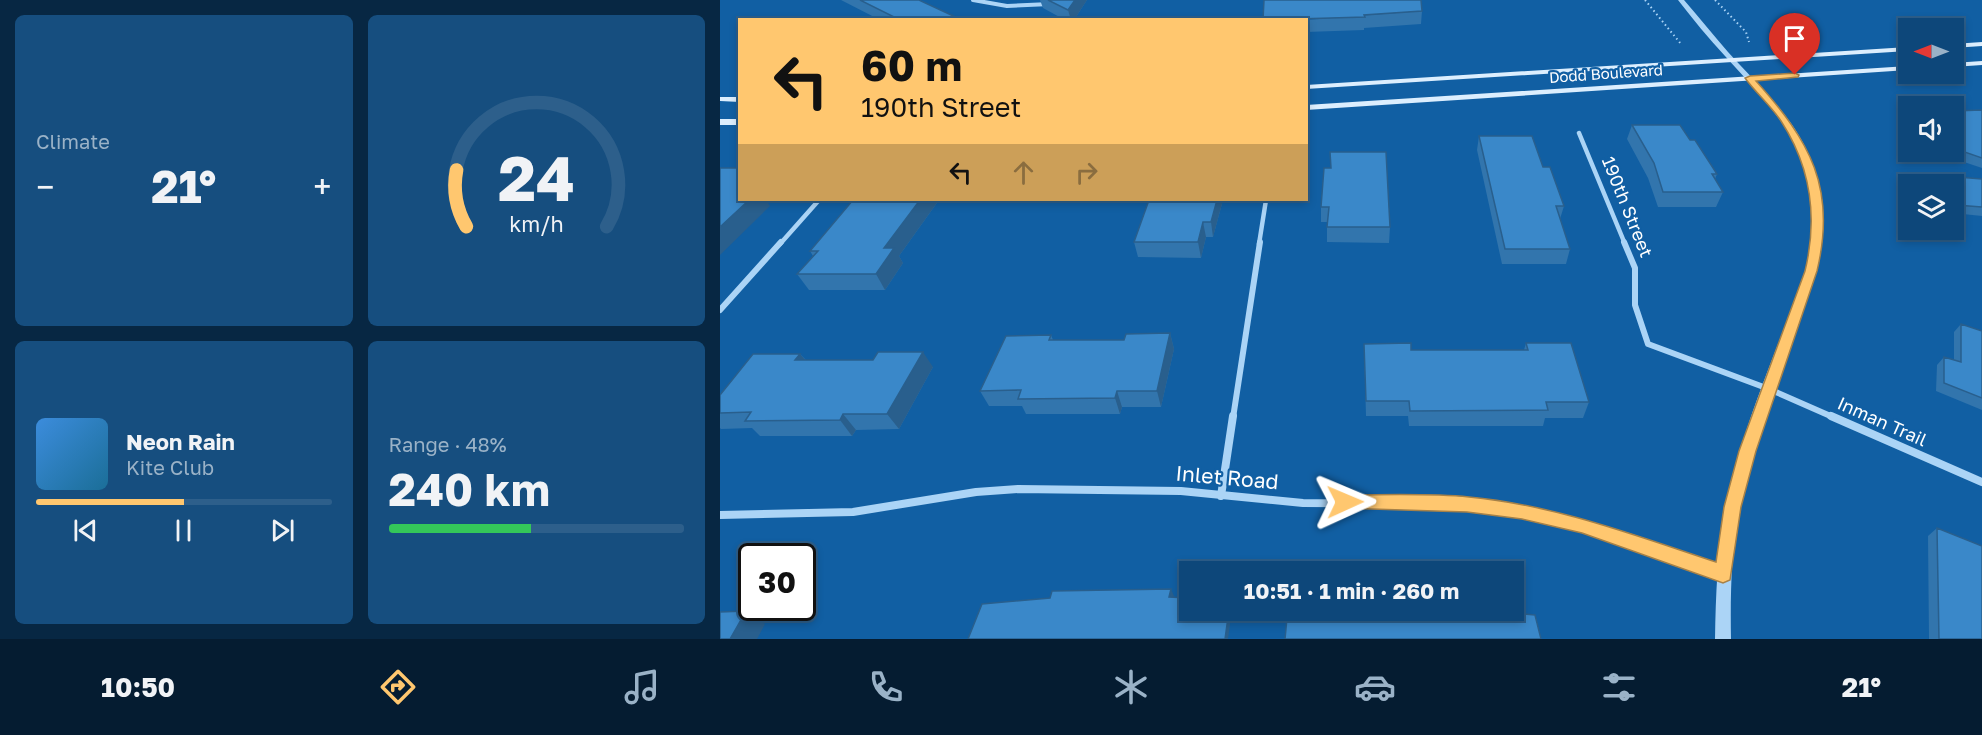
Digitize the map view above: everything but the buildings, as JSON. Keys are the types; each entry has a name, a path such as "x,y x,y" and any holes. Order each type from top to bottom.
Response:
{"main road":[{"path":"1964,45 1982,44"},
{"name":"Dodd Boulevard","path":"1308,87 1898,50"},
{"path":"1964,64 1982,63"},
{"name":"Dodd Boulevard","path":"1308,108 1898,69"},
{"path":"720,99 738,100"},
{"path":"720,122 738,122"}],"street":[{"path":"973,0 1007,6 1054,4"},
{"path":"1681,0 1784,118 1800,143 1813,175 1818,200 1816,248 1811,271 1748,451 1732,507 1723,574 1723,639"},
{"name":"190th Street","path":"1579,133 1635,268 1635,305 1648,344 1769,389"},
{"path":"720,310 818,201"},
{"path":"1221,496 1266,201"},
{"name":"Inman Trail","path":"1769,389 1982,482"},
{"name":"Inlet Road","path":"720,515 853,512 976,492 1018,489 1129,488 1303,503 1467,504 1522,512 1582,525 1723,574"}],"path":[{"path":"1645,0 1683,47"},
{"path":"1715,0 1746,32 1749,43"}],"route":[{"path":"1345,502 1467,504 1522,512 1582,525 1643,544 1723,574 1732,507 1748,451 1811,271 1816,248 1819,221 1813,175 1804,152 1784,118 1750,78 1795,75"}]}
